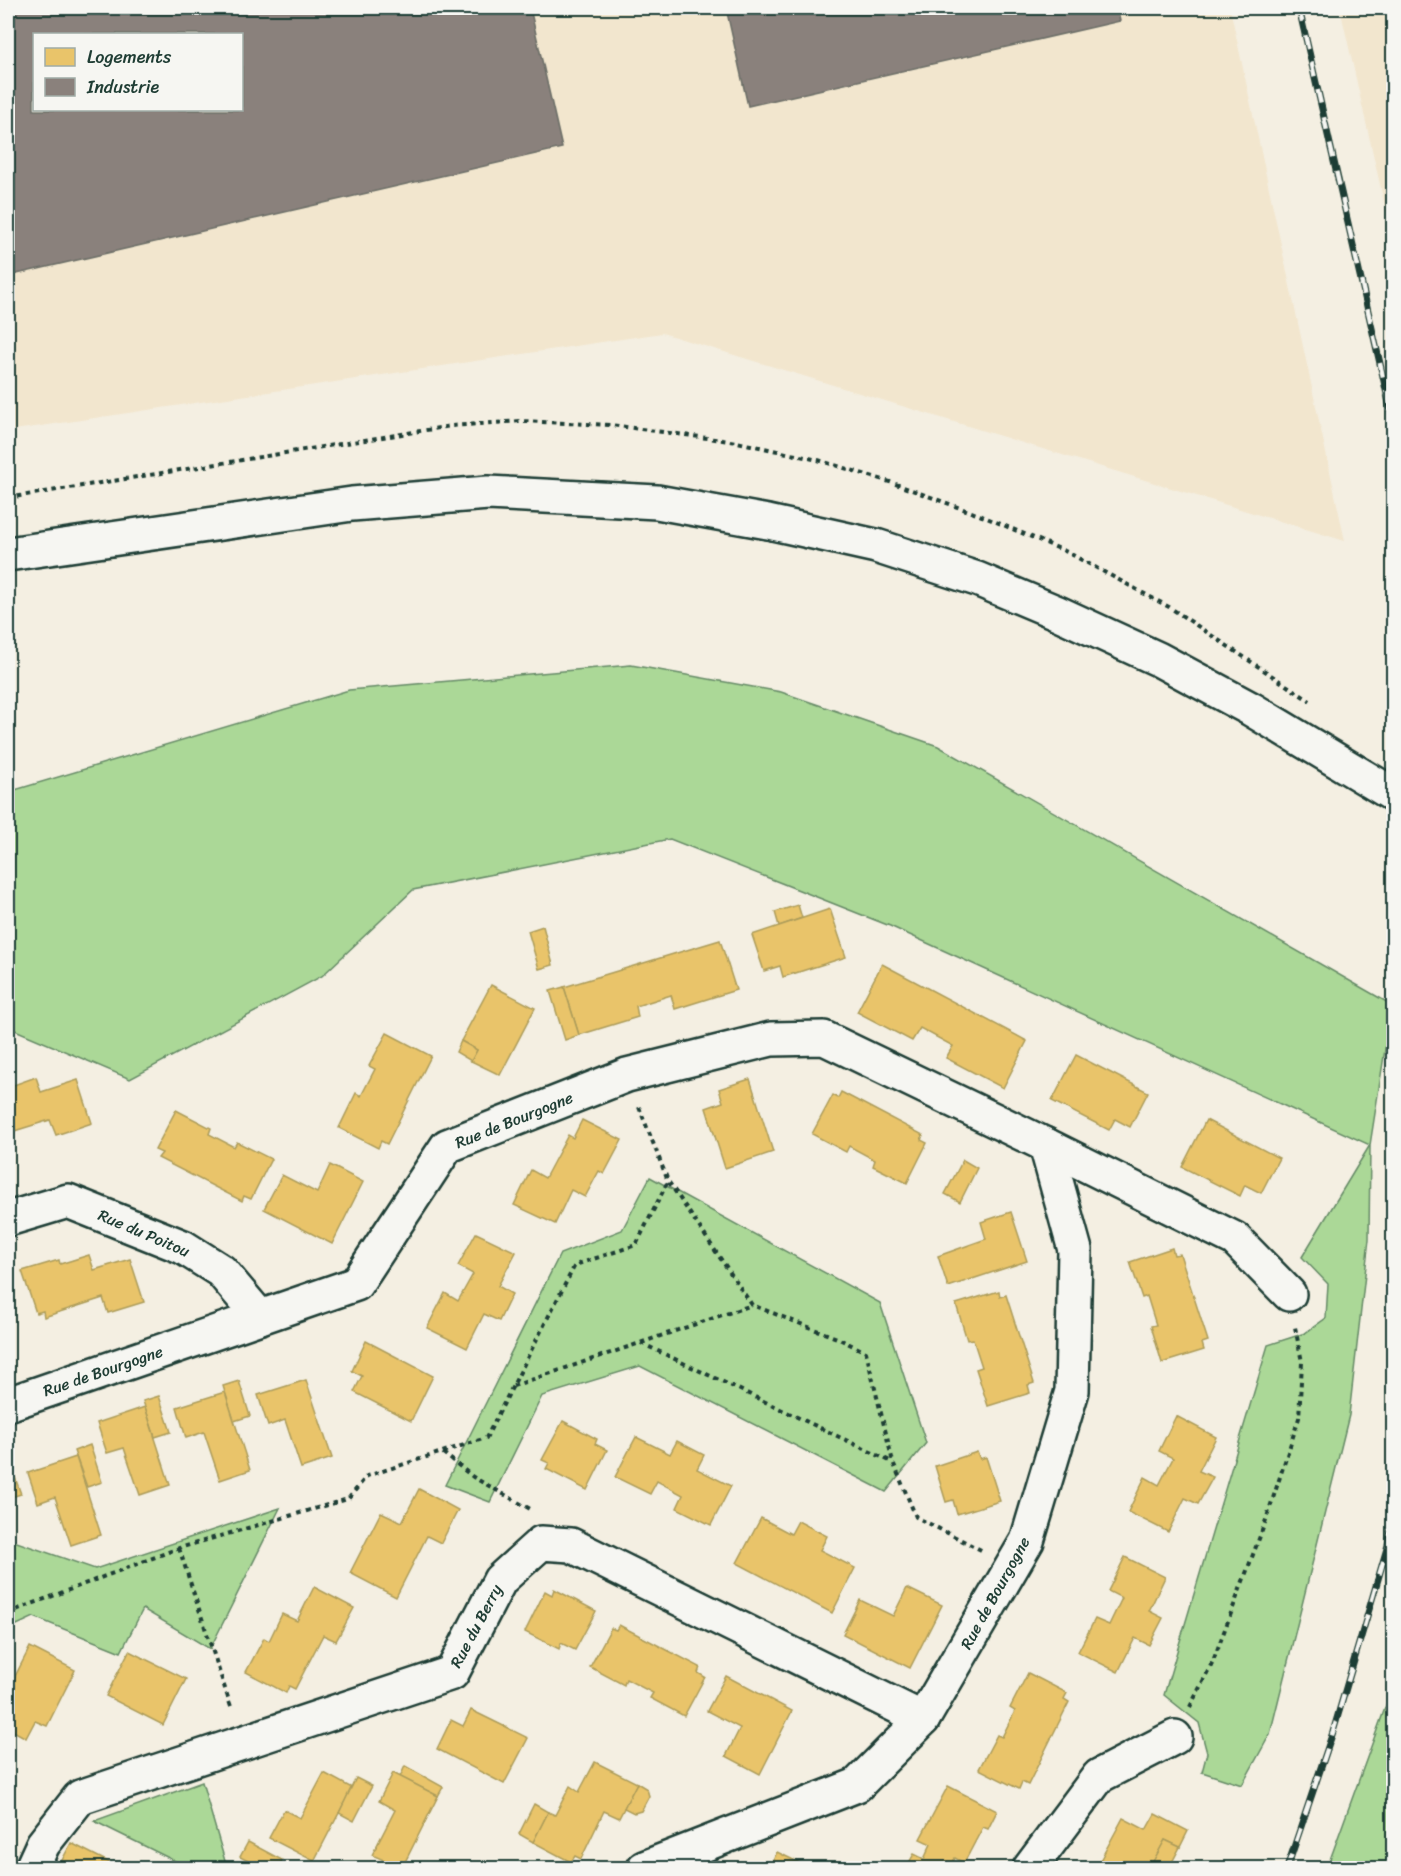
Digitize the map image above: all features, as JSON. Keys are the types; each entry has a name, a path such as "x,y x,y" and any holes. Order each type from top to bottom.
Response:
{"street":[{"path":"8,554 386,501 488,493 657,502 768,522 876,546 977,579 1158,659 1251,709 1394,795"},
{"name":"Rue de Bourgogne","path":"8,1404 356,1284 447,1146 627,1075 771,1039 824,1038 1046,1145 1235,1239 1288,1294"},
{"name":"Rue de Bourgogne","path":"644,1869 857,1785 923,1719 1027,1541 1072,1391 1075,1250 1046,1145"},
{"name":"Rue du Poitou","path":"8,1219 68,1201 183,1247 221,1271 260,1317"},
{"path":"541,1543 571,1545 923,1719"},
{"name":"Rue du Berry","path":"32,1869 43,1844 80,1797 452,1673 500,1580 541,1543"},
{"path":"1030,1869 1099,1776 1174,1737"}],"path":[{"path":"627,1075 668,1181 752,1305 837,1338 866,1352 893,1462 916,1517 1012,1565"},
{"path":"8,1613 179,1548 348,1499 367,1476 486,1438 575,1265 636,1245 668,1181"},
{"path":"1174,1737 1213,1661 1266,1520 1299,1418 1302,1362 1288,1294"},
{"path":"513,1386 752,1305"},
{"path":"641,1343 893,1462"},
{"path":"442,1452 473,1477 546,1518 541,1543"},
{"path":"179,1548 243,1742"}],"shaded area":[{"path":"8,8 1230,8 1345,541 662,333 8,431"},
{"path":"1340,8 1393,8 1393,242"}],"green space":[{"path":"631,665 781,692 938,746 1392,1005 1370,1145 890,926 670,839 413,890 322,976 130,1079 8,1027 8,792 349,690"},
{"path":"1370,1145 1369,1239 1349,1415 1270,1734 1242,1785 1202,1772 1207,1753 1199,1723 1164,1695 1268,1345 1305,1333 1326,1318 1328,1284 1302,1257"},
{"path":"650,1177 880,1303 926,1443 886,1492 640,1366 542,1396 490,1502 445,1485 560,1254 622,1230"},
{"path":"280,1508 210,1649 143,1609 121,1652 34,1617 8,1629 8,1539 95,1569"},
{"path":"1393,1686 1393,1868 1327,1868"},
{"path":"202,1782 227,1868 189,1868 94,1821"}],"building: Logements":[{"path":"798,905 802,918 779,926 775,912"},
{"path":"830,909 846,957 783,977 780,966 764,971 752,935"},
{"path":"543,926 553,965 539,969 528,931"},
{"path":"720,940 736,990 675,1009 671,995 636,1006 638,1017 579,1035 564,987"},
{"path":"882,964 1027,1041 1003,1088 946,1058 953,1046 920,1028 912,1041 857,1012"},
{"path":"491,985 535,1008 500,1075 471,1061 477,1050 461,1041"},
{"path":"564,987 579,1035 565,1040 550,991"},
{"path":"387,1033 431,1056 387,1144 381,1141 378,1148 339,1128 356,1093 361,1096 375,1069 369,1066"},
{"path":"461,1041 477,1050 471,1061 456,1052"},
{"path":"1076,1055 1148,1092 1130,1127 1115,1119 1109,1130 1052,1101"},
{"path":"36,1077 41,1092 78,1080 92,1123 56,1135 50,1120 8,1133 8,1087"},
{"path":"750,1079 773,1152 725,1168 706,1108 723,1102 719,1089"},
{"path":"841,1092 923,1135 921,1140 927,1143 907,1183 873,1166 875,1160 849,1146 846,1152 812,1134 833,1095 838,1098"},
{"path":"176,1110 211,1128 209,1134 234,1147 237,1142 271,1159 251,1199 244,1196 242,1201 158,1158 162,1153 155,1150"},
{"path":"582,1120 622,1140 604,1174 599,1171 585,1197 571,1190 555,1224 514,1205 531,1170 545,1178 568,1135 573,1138"},
{"path":"1206,1120 1279,1158 1261,1193 1245,1185 1240,1196 1182,1167"},
{"path":"963,1160 977,1168 960,1202 945,1194"},
{"path":"330,1165 363,1182 332,1244 264,1209 282,1175 317,1193"},
{"path":"1011,1212 1027,1261 948,1287 938,1256 986,1239 981,1222"},
{"path":"476,1233 516,1252 498,1286 512,1294 499,1321 484,1314 467,1348 427,1328 445,1293 458,1301 473,1274 458,1266"},
{"path":"1172,1248 1174,1255 1180,1254 1208,1341 1202,1343 1204,1350 1162,1363 1151,1326 1156,1325 1147,1296 1142,1298 1130,1262"},
{"path":"89,1255 94,1270 130,1259 144,1302 108,1313 103,1298 44,1317 43,1311 36,1313 22,1271 59,1260 60,1264"},
{"path":"999,1291 1000,1297 1006,1295 1034,1383 1028,1385 1030,1393 988,1406 976,1369 982,1367 973,1339 967,1340 956,1304"},
{"path":"366,1341 433,1376 411,1421 354,1392 362,1376 352,1371"},
{"path":"306,1380 332,1458 301,1468 285,1420 268,1426 258,1395"},
{"path":"239,1381 250,1416 234,1421 223,1386"},
{"path":"225,1392 250,1470 220,1480 204,1432 186,1438 177,1407"},
{"path":"159,1396 171,1432 155,1437 143,1401"},
{"path":"145,1407 170,1485 140,1495 124,1448 107,1453 97,1423"},
{"path":"1176,1416 1216,1437 1199,1471 1213,1477 1198,1504 1185,1498 1168,1532 1128,1512 1145,1477 1159,1485 1173,1458 1159,1451"},
{"path":"563,1421 597,1439 595,1444 607,1450 587,1490 546,1469 549,1463 542,1460"},
{"path":"636,1437 670,1454 677,1441 704,1455 697,1469 731,1486 711,1525 677,1508 683,1495 657,1481 650,1494 615,1477"},
{"path":"90,1445 102,1482 87,1487 74,1451"},
{"path":"977,1452 980,1459 986,1457 1000,1501 957,1514 953,1500 946,1502 935,1466"},
{"path":"76,1457 101,1535 71,1545 55,1497 38,1503 28,1473"},
{"path":"8,1458 21,1494 8,1498"},
{"path":"419,1489 458,1510 441,1543 427,1536 396,1597 350,1573 381,1512 402,1522"},
{"path":"761,1518 791,1534 798,1521 827,1536 820,1550 855,1568 832,1613 737,1563"},
{"path":"1125,1557 1165,1577 1149,1611 1163,1618 1149,1645 1135,1638 1118,1672 1078,1652 1095,1619 1109,1625 1122,1598 1108,1591"},
{"path":"314,1587 354,1608 336,1641 323,1635 295,1689 289,1686 286,1693 246,1672 264,1638 269,1641 282,1614 297,1621"},
{"path":"907,1588 942,1605 910,1668 843,1634 860,1600 893,1616"},
{"path":"554,1589 596,1611 575,1650 561,1643 559,1649 525,1632 545,1591 552,1595"},
{"path":"619,1625 700,1667 698,1673 705,1677 684,1716 650,1698 653,1693 626,1679 624,1685 590,1667 611,1628 616,1630"},
{"path":"30,1647 75,1670 47,1726 35,1721 26,1738 8,1728 8,1690"},
{"path":"129,1651 186,1679 163,1725 106,1696"},
{"path":"1028,1673 1067,1693 1064,1699 1069,1702 1028,1785 1022,1782 1019,1789 979,1769 997,1735 1002,1737 1015,1711 1010,1708"},
{"path":"726,1676 792,1711 760,1774 726,1756 740,1728 707,1711"},
{"path":"471,1710 528,1738 504,1784 437,1749 451,1720 463,1726"},
{"path":"595,1762 637,1783 619,1818 604,1811 581,1859 575,1856 571,1862 533,1842 548,1812 555,1815 570,1786 579,1792"},
{"path":"405,1766 443,1787 438,1796 400,1777"},
{"path":"324,1773 352,1788 314,1861 269,1838 284,1810 300,1818"},
{"path":"393,1773 438,1796 402,1868 372,1855 395,1810 379,1801"},
{"path":"356,1778 372,1786 354,1821 339,1813"},
{"path":"637,1783 647,1789 649,1796 641,1811 634,1813 624,1808"},
{"path":"948,1786 997,1811 988,1829 983,1827 964,1863 955,1858 950,1868 906,1868 914,1854 924,1859 931,1844 920,1839"},
{"path":"534,1804 548,1812 533,1842 519,1834"},
{"path":"1155,1814 1188,1831 1180,1847 1165,1840 1150,1868 1096,1868 1123,1818 1146,1830"},
{"path":"1165,1840 1180,1847 1169,1868 1150,1867"},
{"path":"248,1842 282,1860 278,1868 262,1868 240,1857"},
{"path":"71,1843 120,1868 58,1868"},
{"path":"777,1852 810,1868 782,1868 772,1863"}],"building: Industrie":[{"path":"8,8 530,8 562,148 8,276"},
{"path":"726,8 1117,8 1120,21 748,106"}],"railway":[{"path":"1299,8 1394,425"},
{"path":"1287,1868 1333,1732 1388,1545 1394,1513"}]}
